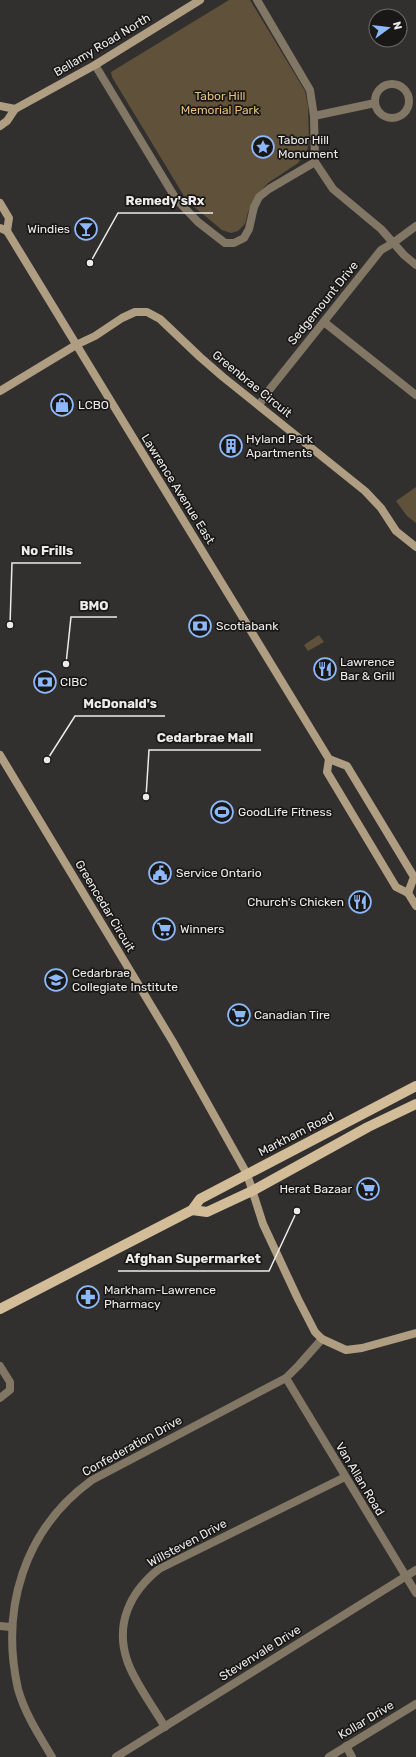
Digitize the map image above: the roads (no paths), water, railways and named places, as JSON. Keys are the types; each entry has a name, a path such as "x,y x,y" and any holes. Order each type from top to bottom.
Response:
{"main road":[{"name":"Markham Road","path":"0,1309 192,1210 200,1199 416,1086"},
{"name":"Markham Road","path":"192,1210 207,1212 252,1191 368,1128 416,1104"}],"street":[{"name":"Bellamy Road North","path":"0,126 7,121 15,109 95,65 200,0"},
{"path":"257,0 307,84 313,103 315,162 333,189 382,229 393,243 416,265"},
{"path":"95,65 176,199 198,222 225,243 234,243 244,238 259,196 315,162"},
{"path":"388,84 392,84 403,88 408,95 409,103 406,111 400,116 392,118 384,116 378,110 375,103 376,94 381,88 388,84"},
{"path":"314,116 375,103"},
{"path":"0,106 15,109"},
{"name":"Lawrence Avenue East","path":"0,203 9,218 3,229 76,345 329,760 327,772 396,887 408,893 416,906"},
{"name":"Sedgemount Drive","path":"259,405 270,389 381,250 416,226"},
{"name":"Greenbrae Circuit","path":"76,345 95,336 122,318 135,312 147,312 160,319 200,357 365,491 381,508 396,531 416,547"},
{"path":"324,322 416,395"},
{"path":"0,391 76,345"},
{"name":"Greencedar Circuit","path":"0,756 172,1042 247,1174 263,1224 310,1324 322,1339"},
{"path":"329,760 347,766 372,805 414,877 408,893"},
{"path":"322,1339 346,1350 362,1348 416,1332"},
{"name":"Confederation Drive","path":"52,1757 32,1722 18,1690 12,1655 10,1627 13,1600 20,1574 37,1536 69,1499 92,1480 106,1471 286,1378 322,1339"},
{"path":"0,1366 10,1382 10,1390 0,1398"},
{"name":"Van Allan Road","path":"286,1378 416,1593"},
{"name":"Willsteven Drive","path":"165,1727 127,1662 123,1643 123,1624 130,1601 141,1586 159,1569 345,1477"},
{"name":"Stevenvale Drive","path":"116,1757 416,1570"},
{"path":"0,1626 10,1627"},
{"name":"Kollar Drive","path":"329,1757 416,1704"},
{"path":"346,1746 352,1757"}],"place":[{"name":"Tabor Hill Monument","path":"263,147"},
{"name":"Windies","path":"86,229"},
{"name":"Remedy'sRx","path":"90,263"},
{"name":"LCBO","path":"62,405"},
{"name":"Hyland Park Apartments","path":"231,446"},
{"name":"No Frills","path":"10,625"},
{"name":"Scotiabank","path":"200,626"},
{"name":"BMO","path":"66,664"},
{"name":"Lawrence Bar & Grill","path":"325,669"},
{"name":"CIBC","path":"45,682"},
{"name":"McDonald's","path":"47,760"},
{"name":"Cedarbrae Mall","path":"146,797"},
{"name":"GoodLife Fitness","path":"222,812"},
{"name":"Service Ontario","path":"160,873"},
{"name":"Church's Chicken","path":"360,902"},
{"name":"Winners","path":"164,929"},
{"name":"Cedarbrae Collegiate Institute","path":"56,980"},
{"name":"Canadian Tire","path":"239,1015"},
{"name":"Herat Bazaar","path":"368,1189"},
{"name":"Afghan Supermarket","path":"297,1211"},
{"name":"Markham-Lawrence Pharmacy","path":"88,1297"}],"park label":[{"name":"Tabor Hill Memorial Park","path":"220,103"}]}
